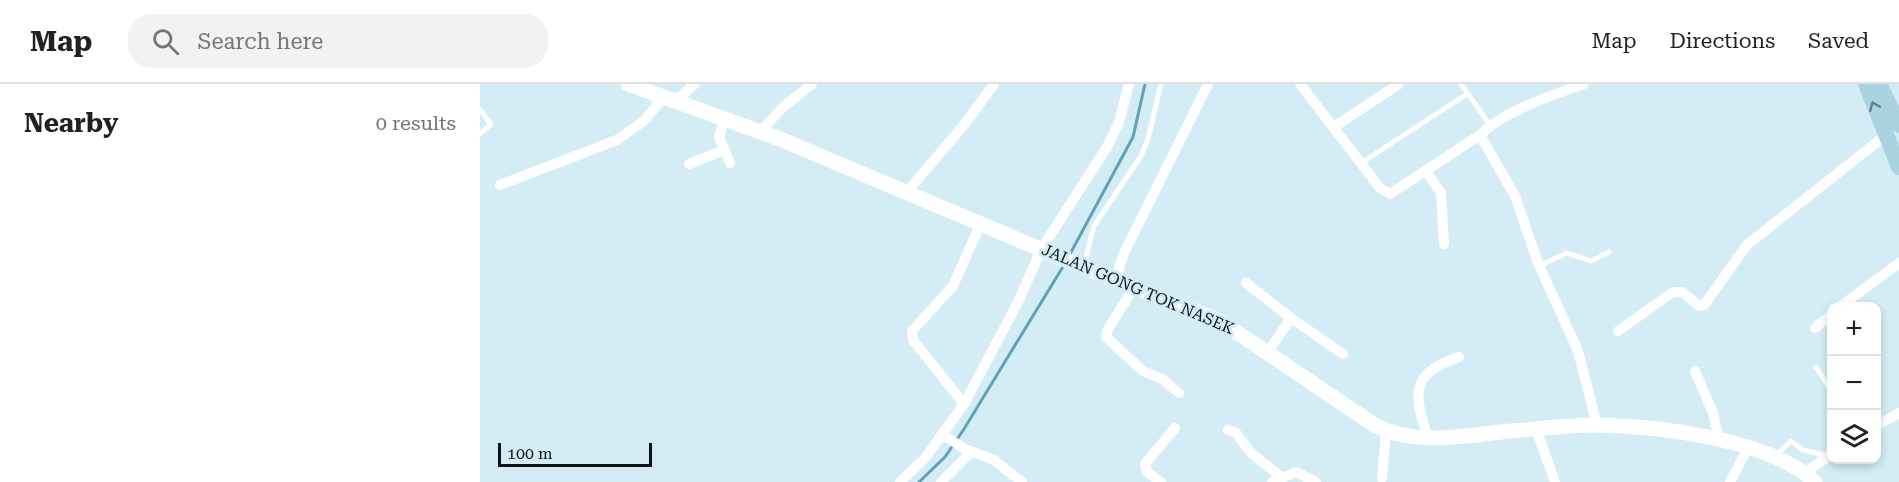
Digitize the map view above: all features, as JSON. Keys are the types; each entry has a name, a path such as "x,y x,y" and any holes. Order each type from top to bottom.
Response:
{"main road":[{"name":"JALAN GONG TOK NASEK","path":"628,84 760,131 1078,265 1220,321 1386,431 1404,437 1428,438 1598,425 1661,430 1719,441 1775,456 1810,477"},
{"path":"1866,84 1899,166"},
{"path":"1879,84 1885,135"}],"street":[{"path":"500,185 617,140 670,98 695,84"},
{"path":"760,131 782,108 812,84"},
{"path":"906,193 964,125 994,84"},
{"path":"900,482 926,458 945,436 964,404 1045,250 1107,147 1119,122 1129,84"},
{"path":"1115,279 1139,222 1208,84"},
{"path":"1300,84 1380,188 1390,194 1480,135 1490,125 1533,104 1584,84"},
{"path":"1334,127 1399,84"},
{"path":"725,118 720,137 730,163"},
{"path":"1480,135 1509,183 1539,266 1578,351 1598,425"},
{"path":"1618,331 1677,291 1699,306 1704,305 1747,245 1885,135"},
{"path":"689,164 724,150"},
{"path":"1426,171 1441,193 1444,244"},
{"path":"964,404 913,340 912,331 953,286 981,223"},
{"path":"1846,302 1899,263"},
{"path":"1246,283 1343,354"},
{"path":"1135,286 1108,329 1106,337 1143,371 1162,379 1179,393"},
{"path":"1268,352 1291,318"},
{"path":"1815,328 1827,318"},
{"path":"1428,438 1418,403 1420,382 1434,367 1459,357"},
{"path":"1695,370 1713,413 1719,441"},
{"path":"1881,423 1899,413"},
{"path":"1161,482 1147,472 1145,464 1175,428"},
{"path":"1536,429 1555,482"},
{"path":"1228,430 1236,433 1251,453 1276,479 1296,472 1316,482"},
{"path":"1382,478 1386,431"},
{"path":"945,436 968,451 994,460 1022,482"},
{"path":"1730,482 1748,448"},
{"path":"941,482 968,451"},
{"path":"1810,477 1827,458"}],"lane":[{"path":"1078,265 1095,226 1141,156 1148,139 1161,84"},
{"path":"1461,84 1490,125"},
{"path":"1361,163 1467,94"},
{"path":"480,110 491,124 480,134"},
{"path":"1539,266 1568,253 1591,261 1609,252"},
{"path":"1816,367 1827,384"},
{"path":"1775,456 1789,441 1803,450 1827,454"}],"waterway":[{"path":"1069,256 1133,137 1145,84"},
{"path":"919,482 945,457 964,429 1064,265"}]}
